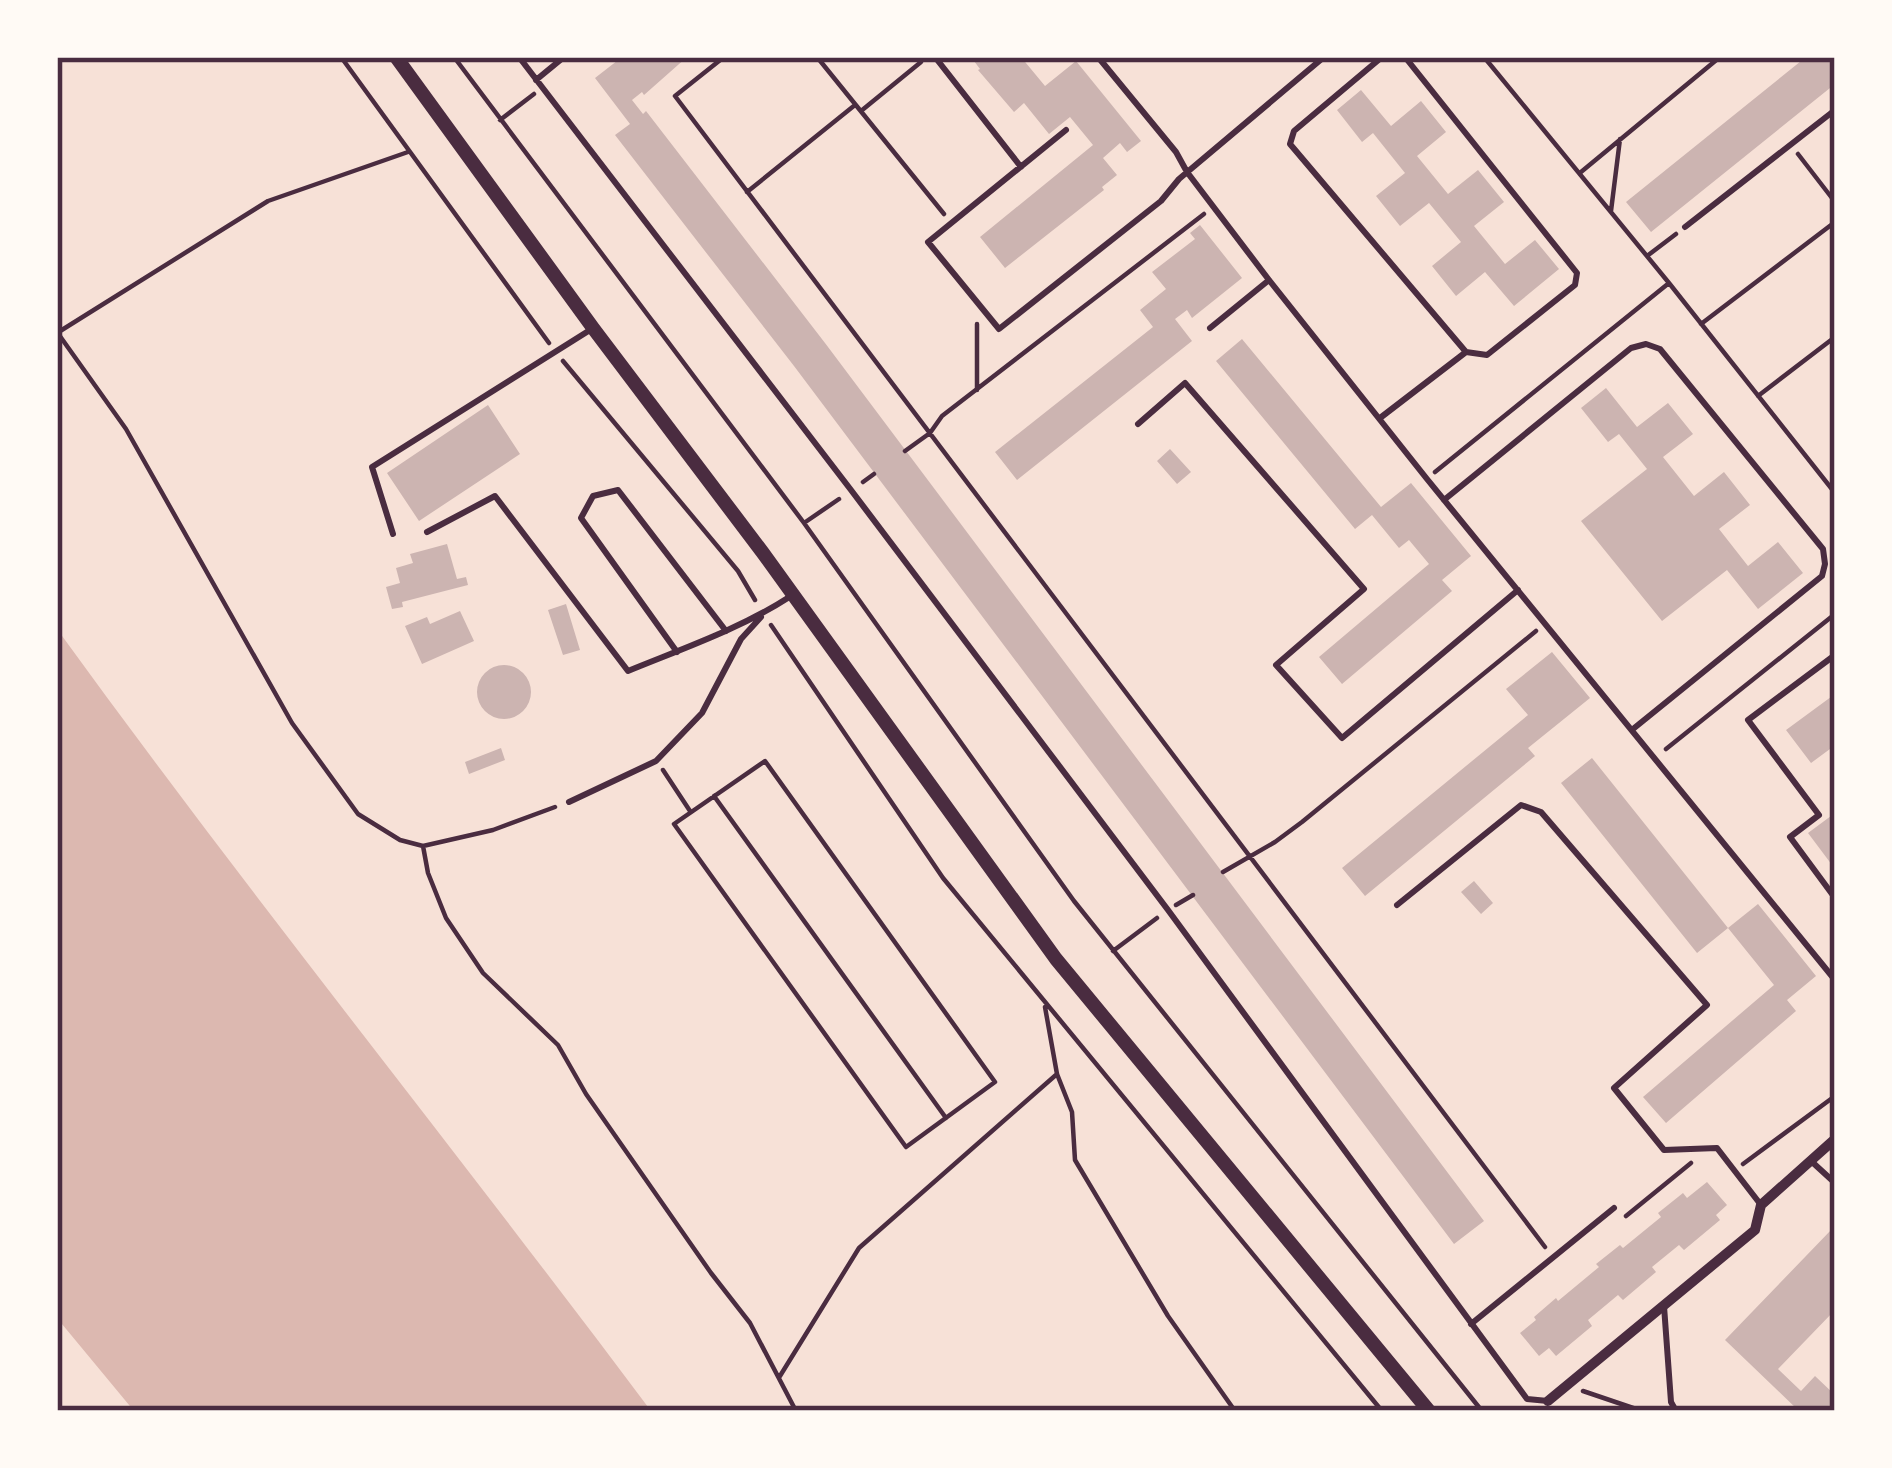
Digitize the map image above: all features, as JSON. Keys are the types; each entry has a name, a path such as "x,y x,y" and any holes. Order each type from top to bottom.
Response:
{"street":[{"path":"396,57 1056,959 1429,1411"},
{"path":"1548,1401 1755,1229 1761,1205 1835,1139"}],"lane":[{"path":"519,57 1168,910 1527,1399 1548,1401"},
{"path":"536,80 564,57"},
{"path":"931,57 1021,167"},
{"path":"1098,57 1177,152 1269,280 1427,479 1835,980"},
{"path":"1066,130 928,242 999,329 1161,201 1187,172 1324,57"},
{"path":"1382,57 1294,130 1290,144 1466,352 1487,355 1575,285 1577,273 1405,57"},
{"path":"1685,227 1835,110"},
{"path":"1210,328 1269,280"},
{"path":"393,534 372,467 593,328"},
{"path":"1444,500 1631,348 1646,344 1660,349 1823,549 1825,564 1822,576 1632,730"},
{"path":"1380,418 1466,352"},
{"path":"1138,424 1185,383 1364,590 1276,665 1342,738 1518,590"},
{"path":"677,652 581,518 593,496 618,490 727,632"},
{"path":"427,532 495,496 628,671 727,632 792,596"},
{"path":"569,802 656,761 702,713 741,639 764,614"},
{"path":"1835,655 1748,720 1819,815 1790,838 1835,898"},
{"path":"1397,904 1521,805 1541,812 1707,1005 1614,1088 1664,1150 1718,1148 1761,1205"},
{"path":"1809,1160 1835,1183"},
{"path":"1471,1324 1614,1208"},
{"path":"1664,1306 1671,1402 1676,1411"}],"path":[{"path":"340,57 556,352 737,571 943,878 1382,1411"},
{"path":"454,57 805,524 1074,901 1482,1411"},
{"path":"724,57 675,96 1553,1257"},
{"path":"817,57 952,223"},
{"path":"748,192 931,57"},
{"path":"1484,57 1835,493"},
{"path":"1579,173 1720,57"},
{"path":"500,120 543,88"},
{"path":"1611,213 1620,139"},
{"path":"1791,145 1835,202"},
{"path":"410,152 268,201 57,332 126,429 292,723 358,814 400,841 423,846 493,830 569,802"},
{"path":"905,452 930,433 942,416 1213,206"},
{"path":"1701,324 1835,222"},
{"path":"1647,256 1685,227"},
{"path":"1427,479 1669,283"},
{"path":"976,302 977,390"},
{"path":"1758,396 1835,337"},
{"path":"805,524 851,490"},
{"path":"1655,758 1835,614"},
{"path":"1223,872 1302,822 1545,623"},
{"path":"765,760 995,1082 906,1147 674,824 713,795 765,760"},
{"path":"656,761 691,812"},
{"path":"713,795 946,1118"},
{"path":"423,846 428,873 458,936 483,973 558,1045 598,1112 750,1323 796,1411"},
{"path":"1113,951 1159,917"},
{"path":"1044,1001 1057,1074 1072,1112 1076,1160 1168,1316 1235,1411"},
{"path":"779,1378 859,1248 1057,1074"},
{"path":"1735,1169 1835,1096"},
{"path":"1611,1228 1694,1160"},
{"path":"1566,1386 1642,1411"}],"shaded area":[{"path":"57,629 651,1411 134,1411 57,1318"}],"building":[{"path":"622,57 687,57 632,100 643,114 646,111 825,343 1484,1221 1454,1244 615,135 630,124 595,78"},
{"path":"971,57 1021,57 1045,86 1076,61 1141,141 1127,152 1120,143 1103,158 1117,175 1104,190 1005,268 980,237 1093,145 1070,117 1049,134 1024,103 1014,112"},
{"path":"1806,57 1835,57 1835,84 1651,232 1626,202"},
{"path":"1361,90 1391,126 1421,101 1446,132 1417,156 1448,194 1478,170 1504,202 1474,226 1505,264 1535,240 1559,269 1514,306 1485,272 1456,296 1432,266 1461,242 1429,203 1400,226 1376,196 1405,173 1373,133 1362,142 1337,110"},
{"path":"1200,225 1242,278 1192,318 1187,310 1175,319 1192,341 1017,480 995,452 1153,327 1140,310 1166,289 1152,272 1195,239 1190,233"},
{"path":"1242,339 1381,507 1411,483 1471,556 1442,580 1452,591 1342,684 1319,657 1429,564 1409,540 1399,548 1372,515 1355,529 1216,361"},
{"path":"1606,388 1637,427 1668,403 1693,434 1663,457 1694,496 1724,472 1750,505 1719,529 1748,566 1778,542 1803,573 1758,609 1727,570 1662,621 1581,521 1647,469 1619,434 1608,442 1581,408"},
{"path":"488,405 520,454 419,521 387,473"},
{"path":"1170,449 1191,472 1177,484 1157,461"},
{"path":"447,544 457,579 466,577 468,585 402,602 403,607 392,609 386,587 400,583 396,568 413,563 410,554"},
{"path":"566,604 580,650 563,655 548,610"},
{"path":"460,611 474,641 422,664 405,626 427,617 430,624"},
{"path":"1552,652 1590,698 1528,748 1535,756 1365,896 1342,868 1528,715 1506,689"},
{"path":"504,665 523,673 531,692 523,711 504,719 485,711 477,692 485,673"},
{"path":"1835,694 1835,755 1830,749 1811,763 1786,730"},
{"path":"501,748 505,760 469,774 465,762"},
{"path":"1592,758 1728,928 1697,953 1561,783"},
{"path":"1835,813 1835,869 1808,833"},
{"path":"1474,881 1493,903 1481,914 1461,892"},
{"path":"1758,904 1816,976 1787,1000 1796,1011 1666,1123 1643,1097 1774,985 1728,928"},
{"path":"1707,1182 1727,1205 1716,1215 1720,1220 1684,1250 1679,1245 1652,1267 1656,1272 1623,1300 1618,1295 1588,1320 1592,1326 1556,1356 1549,1348 1539,1356 1520,1333 1534,1317 1661,1217 1658,1213 1683,1193 1687,1198"},
{"path":"1832,1229 1835,1310 1778,1369 1801,1391 1815,1376 1835,1395 1835,1411 1799,1411 1725,1340"}]}
